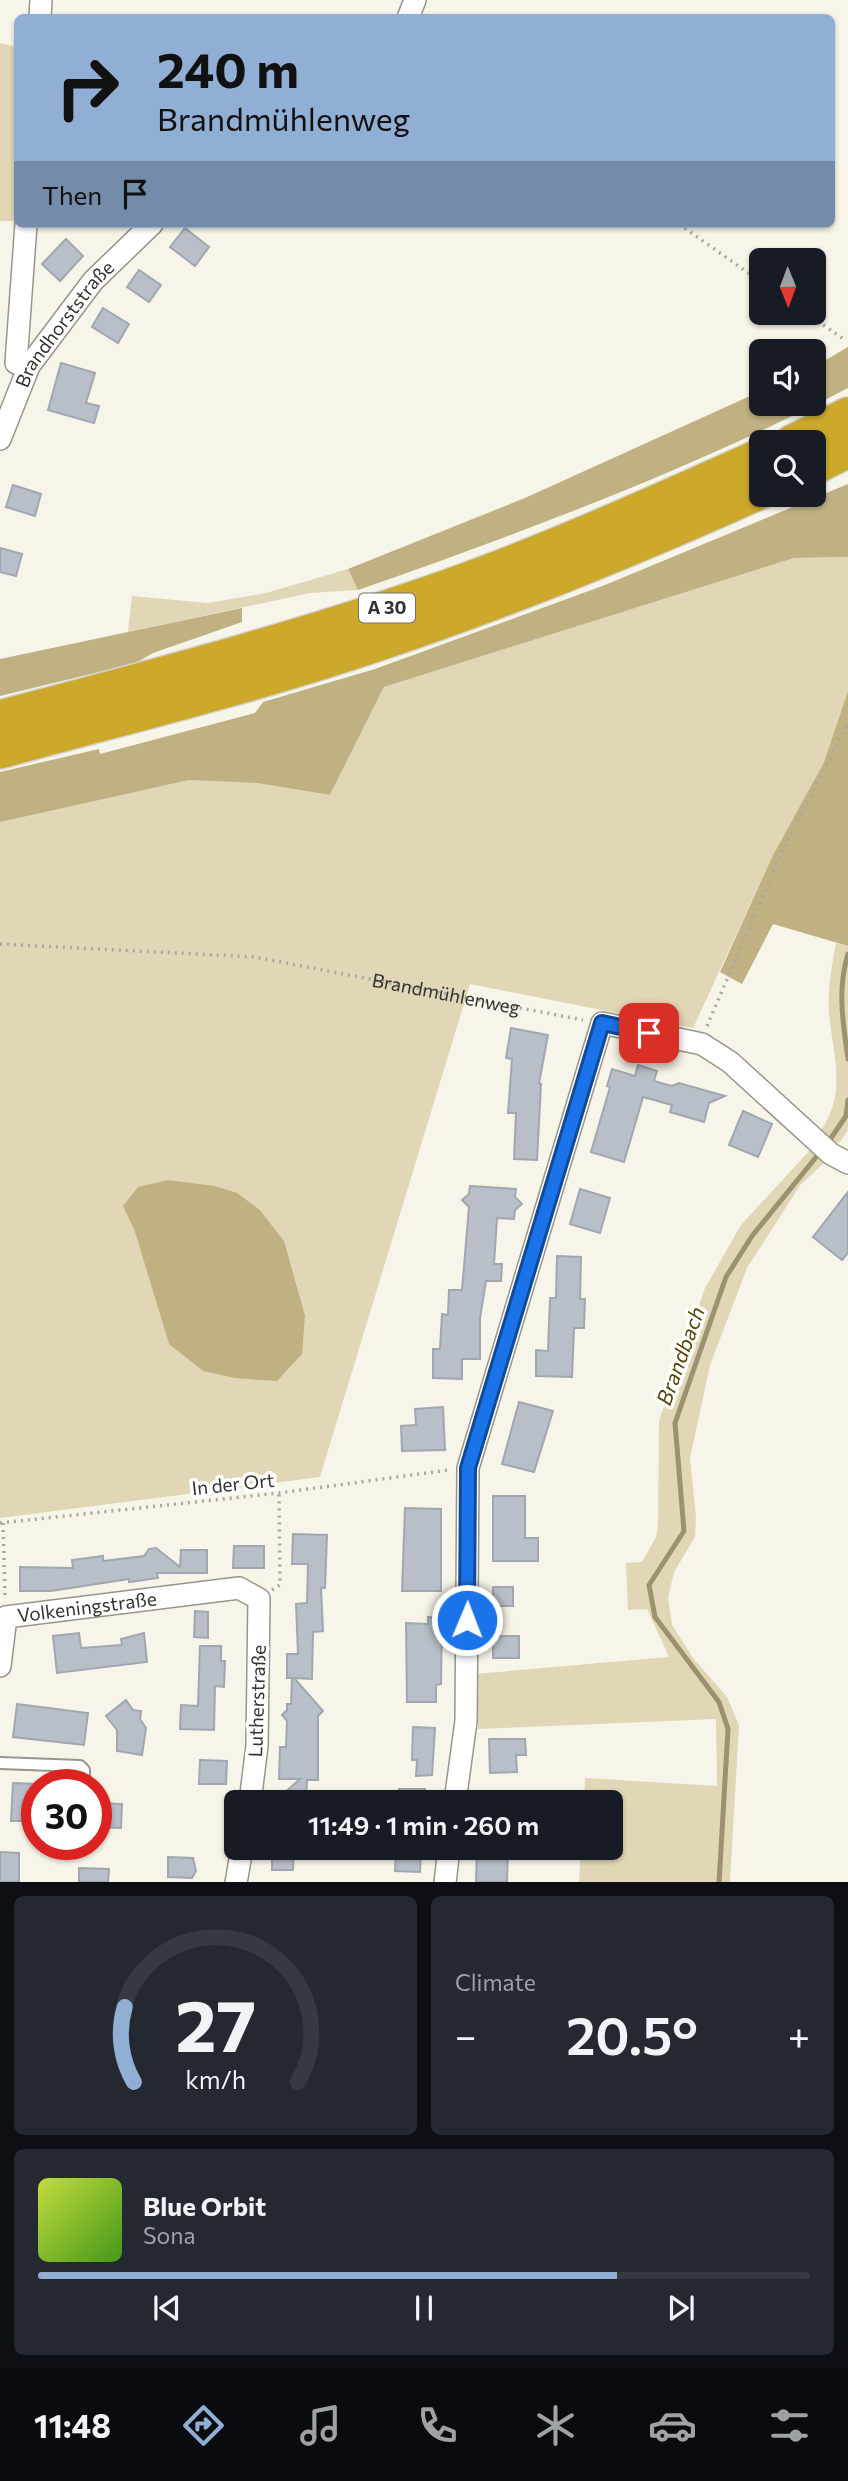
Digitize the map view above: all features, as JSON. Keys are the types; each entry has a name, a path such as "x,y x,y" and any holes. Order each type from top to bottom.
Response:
{"highway":[{"path":"819,430 848,416"},
{"path":"826,460 848,449"},
{"name":"A 30","path":"0,719 195,668 449,588 631,516 749,462"},
{"name":"A 30","path":"0,750 263,679 457,615 640,545 749,495"}],"street":[{"path":"15,363 26,228"},
{"name":"Brandhorststraße","path":"0,439 15,363 148,228"},
{"path":"457,1790 466,1721 468,1468 602,1023 697,1043 730,1062 814,1139 840,1158"},
{"name":"Volkeningstraße","path":"0,1666 6,1617 239,1588 259,1599"},
{"name":"Lutherstraße","path":"252,1790 257,1746 259,1599"},
{"path":"236,1882 240,1860"},
{"path":"445,1882 448,1860"}],"lane":[{"path":"0,1763 80,1766 84,1769"}],"path":[{"path":"685,228 749,274"},
{"path":"825,326 842,338"},
{"path":"697,1043 708,1024 780,856 848,723"},
{"name":"Brandmühlenweg","path":"0,944 256,957 602,1023"},
{"name":"In der Ort","path":"2,1523 279,1493 468,1468"},
{"path":"259,1599 280,1585 279,1493"},
{"name":"Volkeningstraße","path":"2,1523 6,1617"}],"shaded area":[{"path":"0,43 14,46 14,221 0,221"},
{"path":"848,347 848,388 826,399 826,360"},
{"path":"749,396 749,416 793,416 763,430 749,430 749,437 607,498 358,590 348,569 525,498"},
{"path":"848,484 848,557 794,558 384,687 330,795 257,783 189,780 0,822 0,772 99,749 100,754 255,713 263,702 375,669 605,585 793,507 826,507 826,493"},
{"path":"848,557 848,691 824,762 773,855 693,1028 470,984 320,1477 0,1518 0,820 189,780 257,783 330,795 384,687 794,558","holes":["215,1186 237,1195 255,1207 268,1220 278,1236 293,1273 305,1315 234,1378 203,1371 169,1343 134,1229"]},
{"path":"348,569 358,590 310,593 128,632 132,596 207,603 266,593"},
{"path":"242,608 242,622 153,653 136,663 0,696 0,659"},
{"path":"848,691 848,946 773,924 742,984 720,972 773,855 824,762"},
{"path":"836,943 848,946 848,1130 840,1142 832,1145 819,1133 828,1118 836,1089 829,1004"},
{"path":"812,1148 825,1162 801,1184 747,1268 710,1365 690,1458 696,1517 695,1537 674,1572 668,1598 672,1625 693,1658 727,1697 739,1725 730,1882 579,1882 580,1860 623,1860 623,1790 584,1790 585,1778 717,1786 716,1719 478,1729 475,1674 669,1657 647,1609 628,1610 626,1563 642,1562 656,1537 659,1421 705,1288 741,1225"},
{"path":"168,1180 215,1186 237,1193 260,1210 284,1241 305,1315 302,1354 277,1381 234,1378 203,1371 169,1344 134,1229 123,1206 138,1187"}],"building":[{"path":"185,228 209,247 195,266 170,247"},
{"path":"66,239 83,256 60,281 42,264"},
{"path":"139,270 161,285 149,302 127,287"},
{"path":"103,308 129,324 118,343 92,327"},
{"path":"61,363 95,373 86,403 99,406 94,423 48,410"},
{"path":"13,485 41,494 35,516 6,507"},
{"path":"0,548 22,554 16,576 0,572"},
{"path":"511,1028 548,1035 539,1083 537,1160 514,1159 516,1113 508,1113 512,1059 506,1058"},
{"path":"638,1065 657,1071 654,1081 672,1086 679,1083 725,1096 709,1103 704,1122 670,1112 672,1105 643,1097 624,1162 591,1152 610,1087 607,1086 612,1069 635,1076"},
{"path":"743,1111 772,1124 758,1157 729,1145"},
{"path":"470,1186 516,1189 515,1197 522,1204 515,1210 514,1219 497,1218 494,1264 502,1264 501,1281 486,1281 480,1318 480,1359 462,1359 462,1379 433,1378 433,1349 440,1349 442,1314 448,1315 449,1290 462,1290 469,1207 462,1200 469,1194"},
{"path":"580,1189 610,1198 600,1233 570,1224"},
{"path":"848,1192 848,1253 842,1260 813,1237"},
{"path":"557,1256 581,1257 580,1299 585,1299 584,1328 574,1328 572,1377 536,1376 536,1350 548,1351 550,1298 556,1298"},
{"path":"519,1402 553,1411 534,1472 502,1464"},
{"path":"443,1407 445,1450 402,1451 401,1426 416,1425 415,1409"},
{"path":"493,1496 525,1496 525,1538 538,1538 538,1561 493,1561"},
{"path":"405,1508 441,1509 441,1591 402,1591"},
{"path":"293,1534 327,1535 325,1588 321,1588 323,1631 313,1632 312,1679 294,1678 323,1711 318,1716 318,1780 307,1780 307,1790 288,1790 300,1779 279,1779 280,1747 286,1747 287,1721 282,1715 287,1710 287,1704 291,1704 292,1678 287,1678 287,1654 298,1654 296,1604 307,1603 308,1564 292,1564"},
{"path":"234,1546 264,1546 264,1568 233,1568"},
{"path":"156,1548 180,1567 181,1550 207,1550 207,1573 157,1573 158,1578 129,1582 129,1579 51,1591 20,1591 20,1567 73,1568 72,1560 103,1556 103,1561 144,1556 149,1549"},
{"path":"493,1587 513,1587 513,1606 493,1606"},
{"path":"195,1611 208,1612 208,1638 194,1637"},
{"path":"428,1617 442,1618 441,1684 436,1685 436,1702 407,1702 406,1623 428,1624"},
{"path":"79,1633 81,1648 122,1645 121,1639 144,1633 147,1662 57,1673 53,1636"},
{"path":"493,1636 519,1636 519,1658 493,1658"},
{"path":"200,1646 221,1646 221,1661 225,1661 224,1687 215,1686 214,1730 180,1729 181,1705 198,1706"},
{"path":"126,1700 133,1710 141,1711 140,1719 146,1728 142,1755 117,1751 117,1730 106,1716"},
{"path":"17,1704 88,1713 84,1745 13,1737"},
{"path":"413,1727 435,1728 432,1775 416,1776 417,1760 412,1760"},
{"path":"489,1739 525,1739 526,1755 516,1755 517,1772 490,1773"},
{"path":"200,1760 227,1761 226,1784 199,1784"},
{"path":"13,1783 21,1783 21,1821 11,1821"},
{"path":"112,1804 122,1804 121,1828 112,1828"},
{"path":"0,1852 19,1853 19,1882 0,1882"},
{"path":"168,1857 193,1858 196,1871 192,1878 168,1877"},
{"path":"272,1860 293,1860 293,1870 272,1870"},
{"path":"395,1860 420,1860 420,1872 395,1871"},
{"path":"477,1860 508,1860 507,1882 476,1882"},
{"path":"79,1868 109,1869 108,1882 79,1882"}],"waterway":[{"name":"Brandbach","path":"848,954 842,993 848,1059"},
{"name":"Brandbach","path":"827,1144 846,1116 848,1100"},
{"name":"Brandbach","path":"719,1882 728,1729 719,1702 655,1617 649,1585 684,1531 675,1423 726,1277 752,1236 821,1151"}],"route":[{"path":"467,1620 468,1468 602,1023 649,1033"}]}
